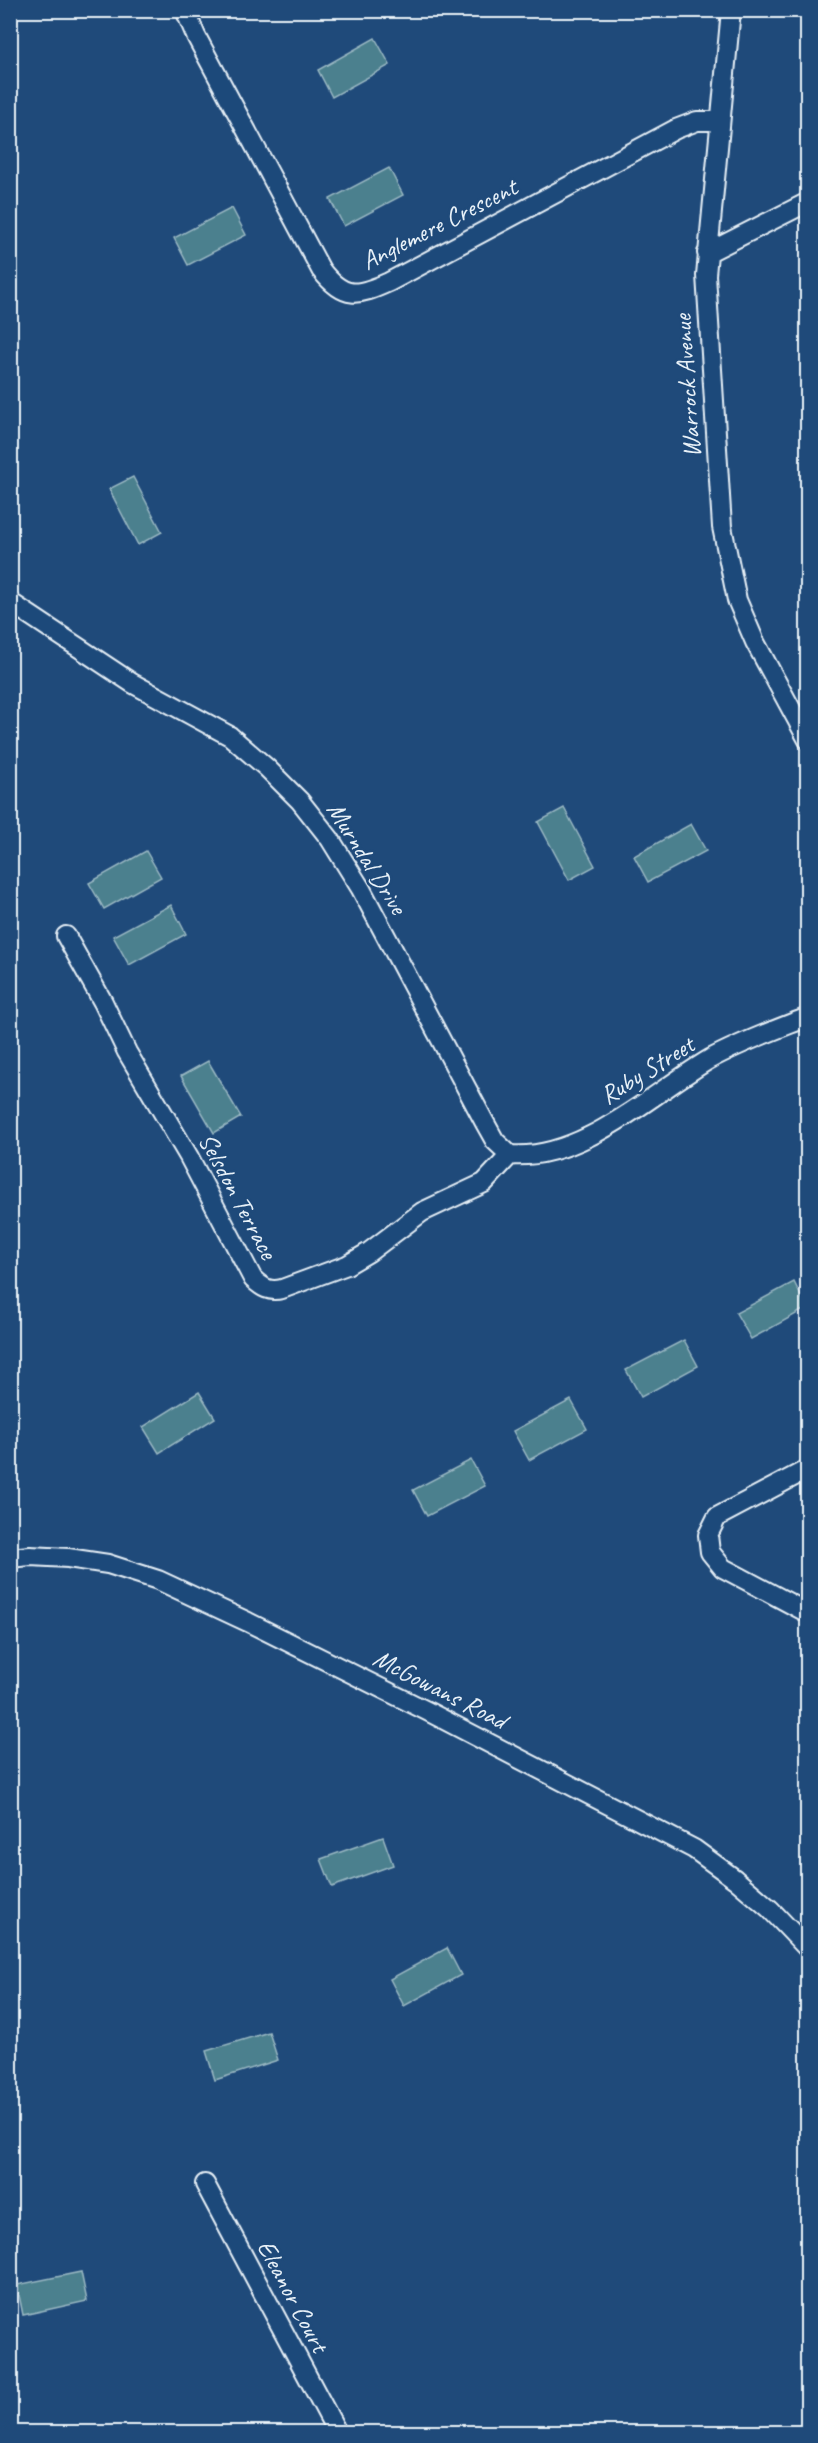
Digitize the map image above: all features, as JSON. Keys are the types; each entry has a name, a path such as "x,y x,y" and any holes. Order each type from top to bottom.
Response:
{"street":[{"name":"Anglemere Crescent","path":"185,10 196,36 321,270 332,285 345,292 359,294 389,282 676,129 697,121 720,121"},
{"name":"Warrock Avenue","path":"731,10 707,253 709,333 720,505 729,566 738,600 755,642 807,740"},
{"path":"707,253 807,202"},
{"name":"Murndal Drive","path":"10,602 132,682 230,736 300,801 330,839 361,889 495,1141 510,1155"},
{"name":"Selsdon Terrace","path":"66,936 103,1002 127,1052 189,1157 253,1280 261,1287 271,1291 282,1289 347,1265 369,1252 422,1212 484,1183 510,1155"},
{"name":"Ruby Street","path":"510,1155 538,1154 592,1134 650,1100 713,1058 807,1017"},
{"path":"807,1469 717,1517 708,1534 710,1552 723,1568 807,1613"},
{"name":"McGowans Road","path":"10,1558 68,1558 108,1564 158,1580 259,1627 427,1710 694,1849 744,1886 807,1949"},
{"name":"Eleanor Court","path":"205,2184 337,2433"}],"green space":[{"path":"375,38 390,65 332,97 318,70"},
{"path":"389,168 403,195 344,226 330,199"},
{"path":"232,208 246,235 188,265 174,238"},
{"path":"133,477 162,532 138,545 109,489"},
{"path":"564,808 595,866 569,880 538,822"},
{"path":"691,824 706,851 648,882 634,856"},
{"path":"146,851 161,877 104,909 89,883"},
{"path":"171,905 186,934 129,965 113,936"},
{"path":"208,1061 241,1117 214,1133 181,1076"},
{"path":"794,1282 807,1308 751,1339 736,1313"},
{"path":"684,1340 698,1366 641,1397 626,1370"},
{"path":"199,1392 215,1418 159,1453 143,1427"},
{"path":"571,1400 587,1429 529,1460 513,1431"},
{"path":"471,1460 485,1486 427,1516 413,1490"},
{"path":"383,1837 393,1865 332,1887 321,1859"},
{"path":"447,1948 461,1975 404,2006 390,1979"},
{"path":"269,2032 278,2060 215,2080 206,2051"},
{"path":"81,2272 87,2301 23,2315 17,2285"}]}
